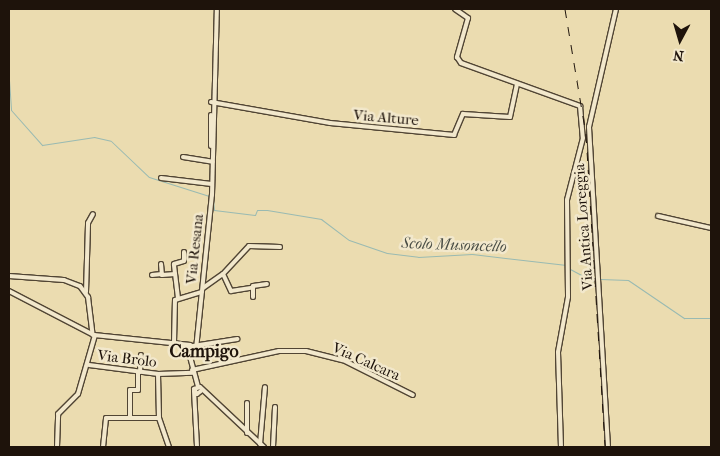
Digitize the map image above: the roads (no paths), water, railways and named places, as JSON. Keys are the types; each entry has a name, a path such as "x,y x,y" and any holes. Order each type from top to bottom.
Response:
{"street":[{"name":"Via Resana","path":"192,363 202,290 212,184 212,102 215,76 217,9"},
{"path":"455,9 468,18 459,61 580,106 583,140 568,186 568,297 558,352 561,447"},
{"name":"Via Antica Loreggia","path":"608,447 589,127 616,9"},
{"name":"Via Alture","path":"212,102 336,124 454,135 463,114 510,117 517,84"},
{"path":"183,157 213,162"},
{"path":"161,178 212,184"},
{"path":"57,447 58,414 78,394 89,365 94,335 86,292 88,223 94,214"},
{"path":"658,216 711,228"},
{"path":"178,298 202,290 223,274 249,246 280,246"},
{"path":"174,343 178,298 174,264 184,261 184,252"},
{"path":"161,264 162,274"},
{"path":"152,275 175,274"},
{"path":"223,274 231,291 267,284"},
{"path":"9,276 64,280 86,292"},
{"path":"251,288 253,296"},
{"path":"9,291 94,335 174,343 194,347 237,339"},
{"path":"179,344 188,352 197,391 194,401 197,447"},
{"path":"188,352 194,347"},
{"path":"188,352 194,347"},
{"name":"Via Calcara","path":"193,372 279,351 306,352 343,360 413,395"},
{"path":"130,418 130,390 138,390 141,355"},
{"name":"Via Brolo","path":"89,365 158,374 193,372"},
{"path":"158,374 159,418 169,447"},
{"path":"262,446 265,387"},
{"path":"197,391 262,446"},
{"path":"246,432 247,403"},
{"path":"273,447 275,407"},
{"path":"103,447 105,420 159,418"}],"waterway":[{"name":"Scolo Musoncello","path":"9,80 11,110 42,145 94,137 111,141 149,177 209,196"},
{"name":"Scolo Musoncello","path":"213,197 214,210 255,215 257,210 267,210 321,219 349,240 387,253 418,257 472,254 566,265"},
{"name":"Scolo Musoncello","path":"570,269 593,281"},
{"name":"Scolo Musoncello","path":"600,279 628,280 684,318 711,318"}],"railway":[{"path":"565,9 586,134 605,447"}],"district":[{"name":"Campigo","path":"204,352"}]}
